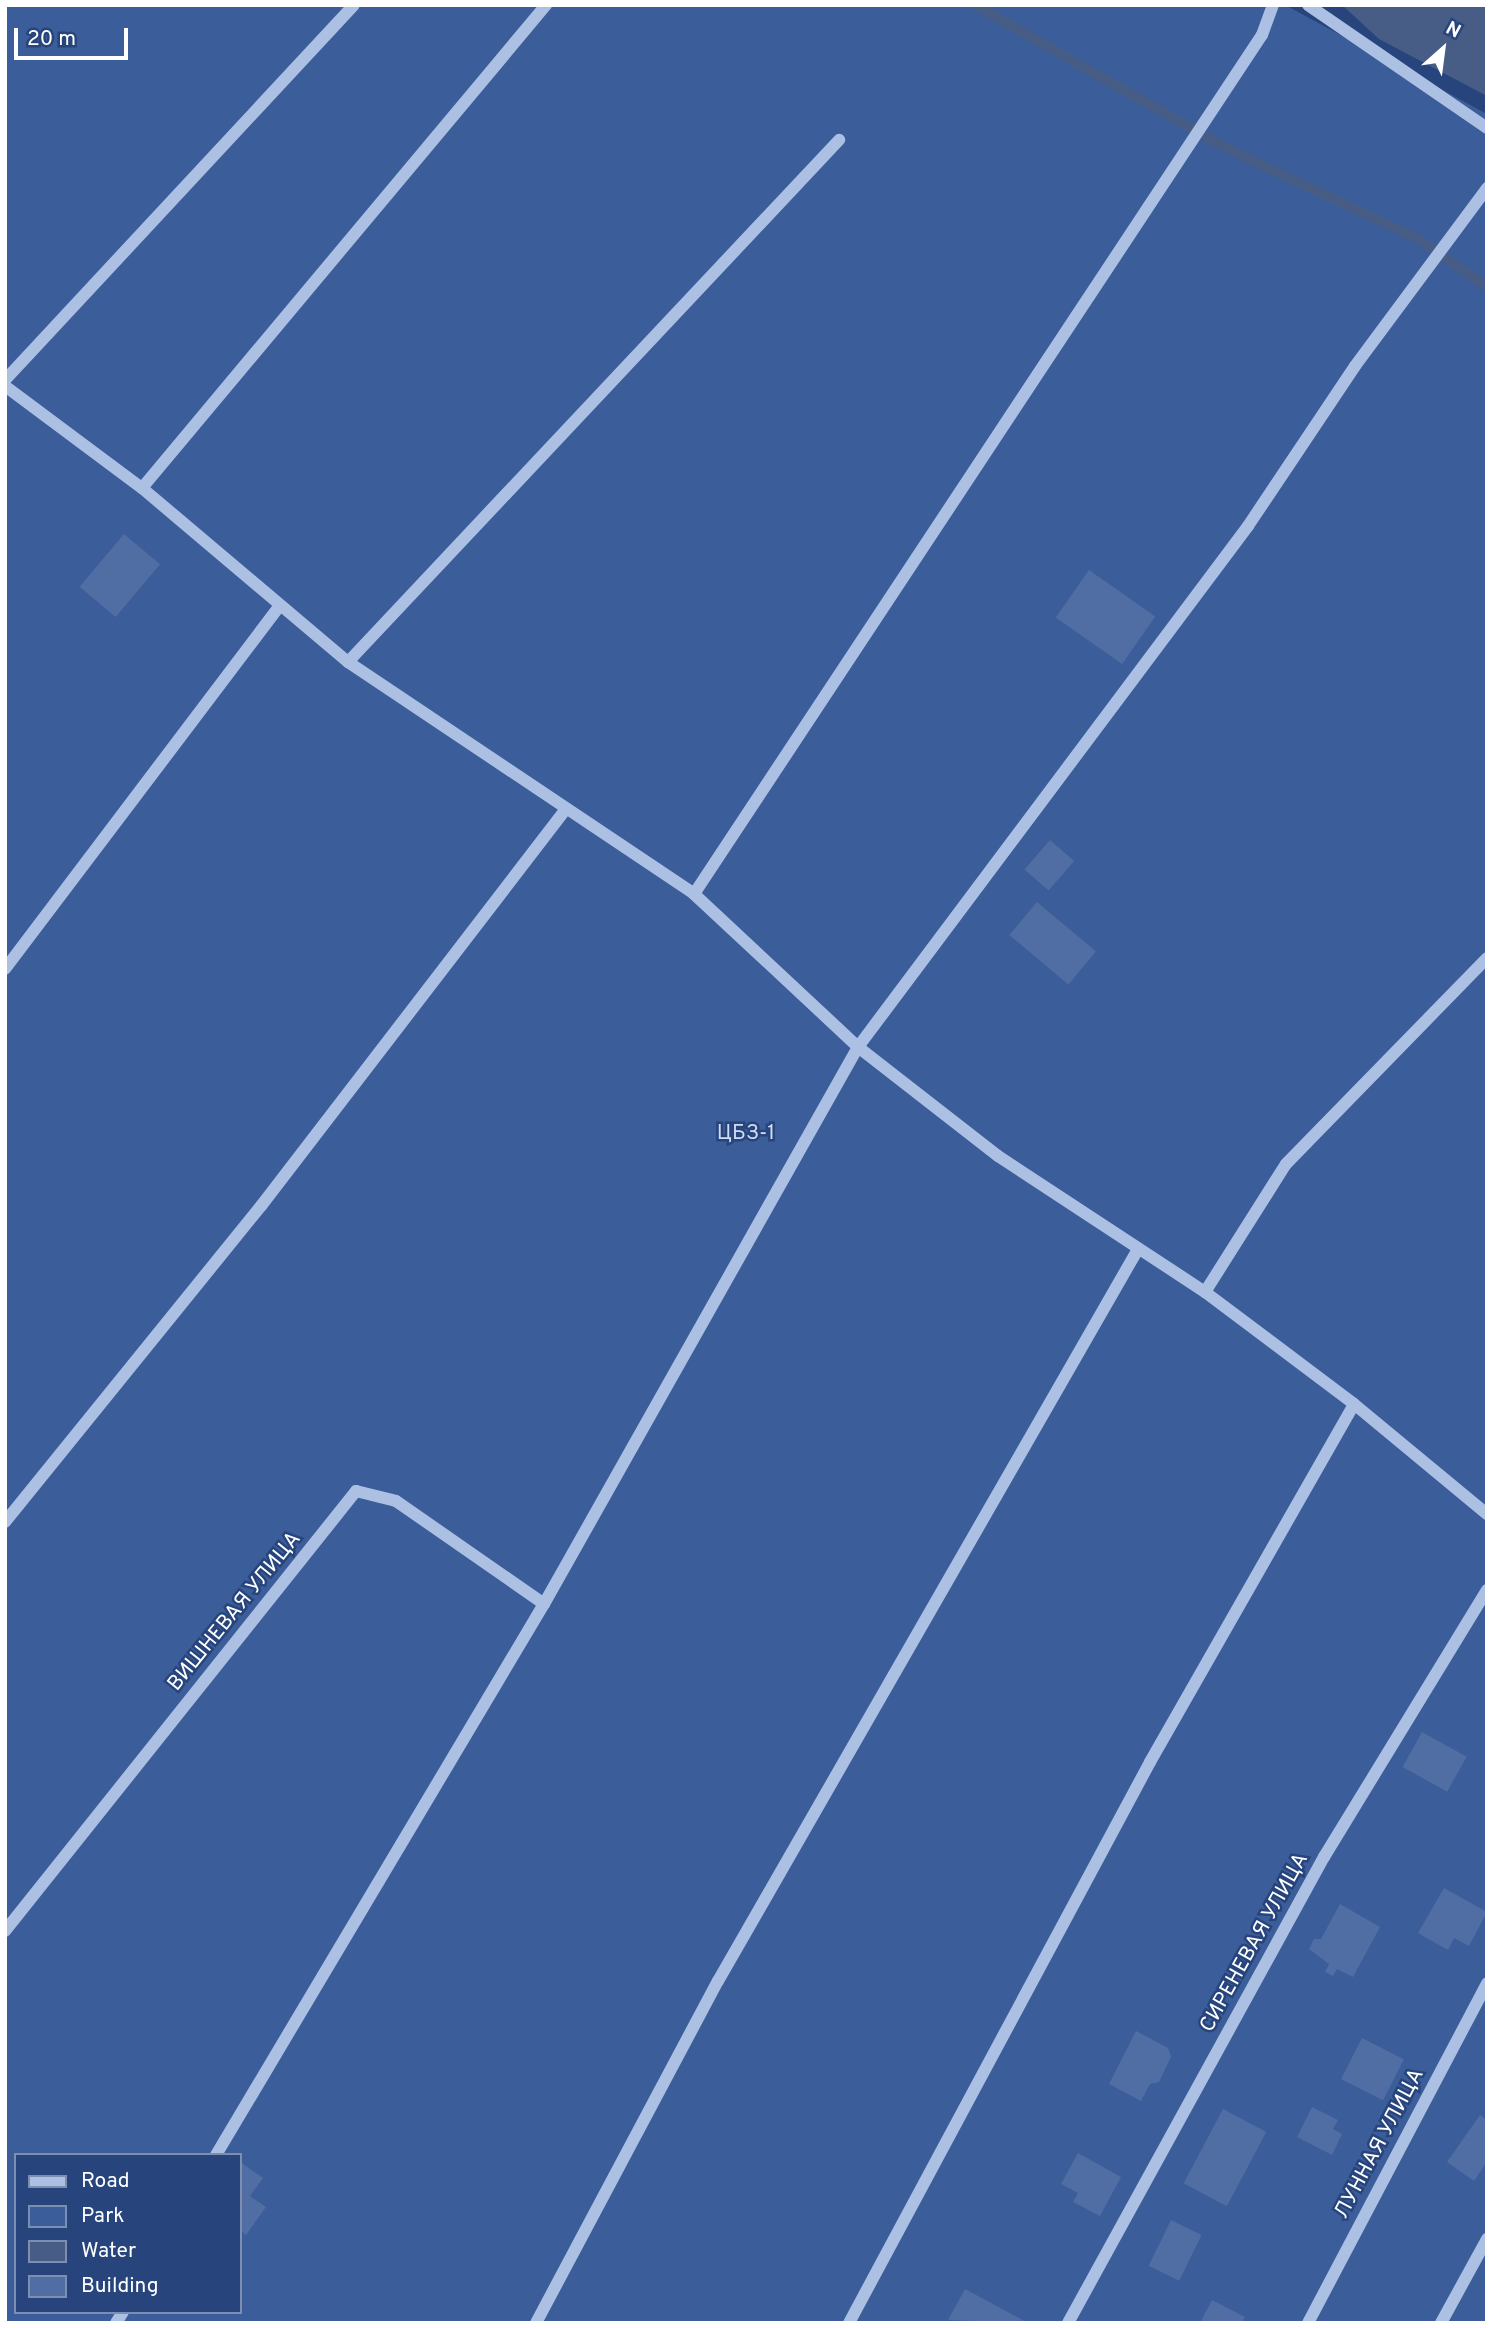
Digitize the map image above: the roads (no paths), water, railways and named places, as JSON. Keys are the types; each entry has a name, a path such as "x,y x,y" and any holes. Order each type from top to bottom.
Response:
{"street":[{"path":"5,380 354,5"},
{"path":"142,488 547,5"},
{"path":"694,894 1262,35 1273,5"},
{"path":"1308,5 1487,128"},
{"path":"348,662 839,140"},
{"path":"217,2153 544,1604 858,1047 1248,526 1355,366 1487,188"},
{"path":"5,386 142,488 279,607 348,662 694,894 858,1047 998,1156 1137,1251 1205,1292 1354,1404 1487,1514"},
{"path":"5,969 279,607"},
{"path":"5,1522 261,1206 566,809"},
{"path":"1205,1292 1286,1164 1487,958"},
{"path":"536,2323 718,1981 1137,1251"},
{"path":"849,2323 1150,1762 1354,1404"},
{"name":"ВИШНЕВАЯ УЛИЦА","path":"5,1931 356,1491 396,1501 544,1604"},
{"name":"СИРЕНЕВАЯ УЛИЦА","path":"1069,2323 1324,1857 1487,1590"},
{"name":"ЛУННАЯ УЛИЦА","path":"1308,2323 1487,1983"},
{"path":"1441,2323 1487,2239"}],"water":[{"path":"1342,5 1487,5 1487,96 1379,39"}],"waterway":[{"path":"975,5 1222,146 1418,239 1487,287"}],"park label":[{"name":"ЦБЗ-1","path":"746,1134"}]}
